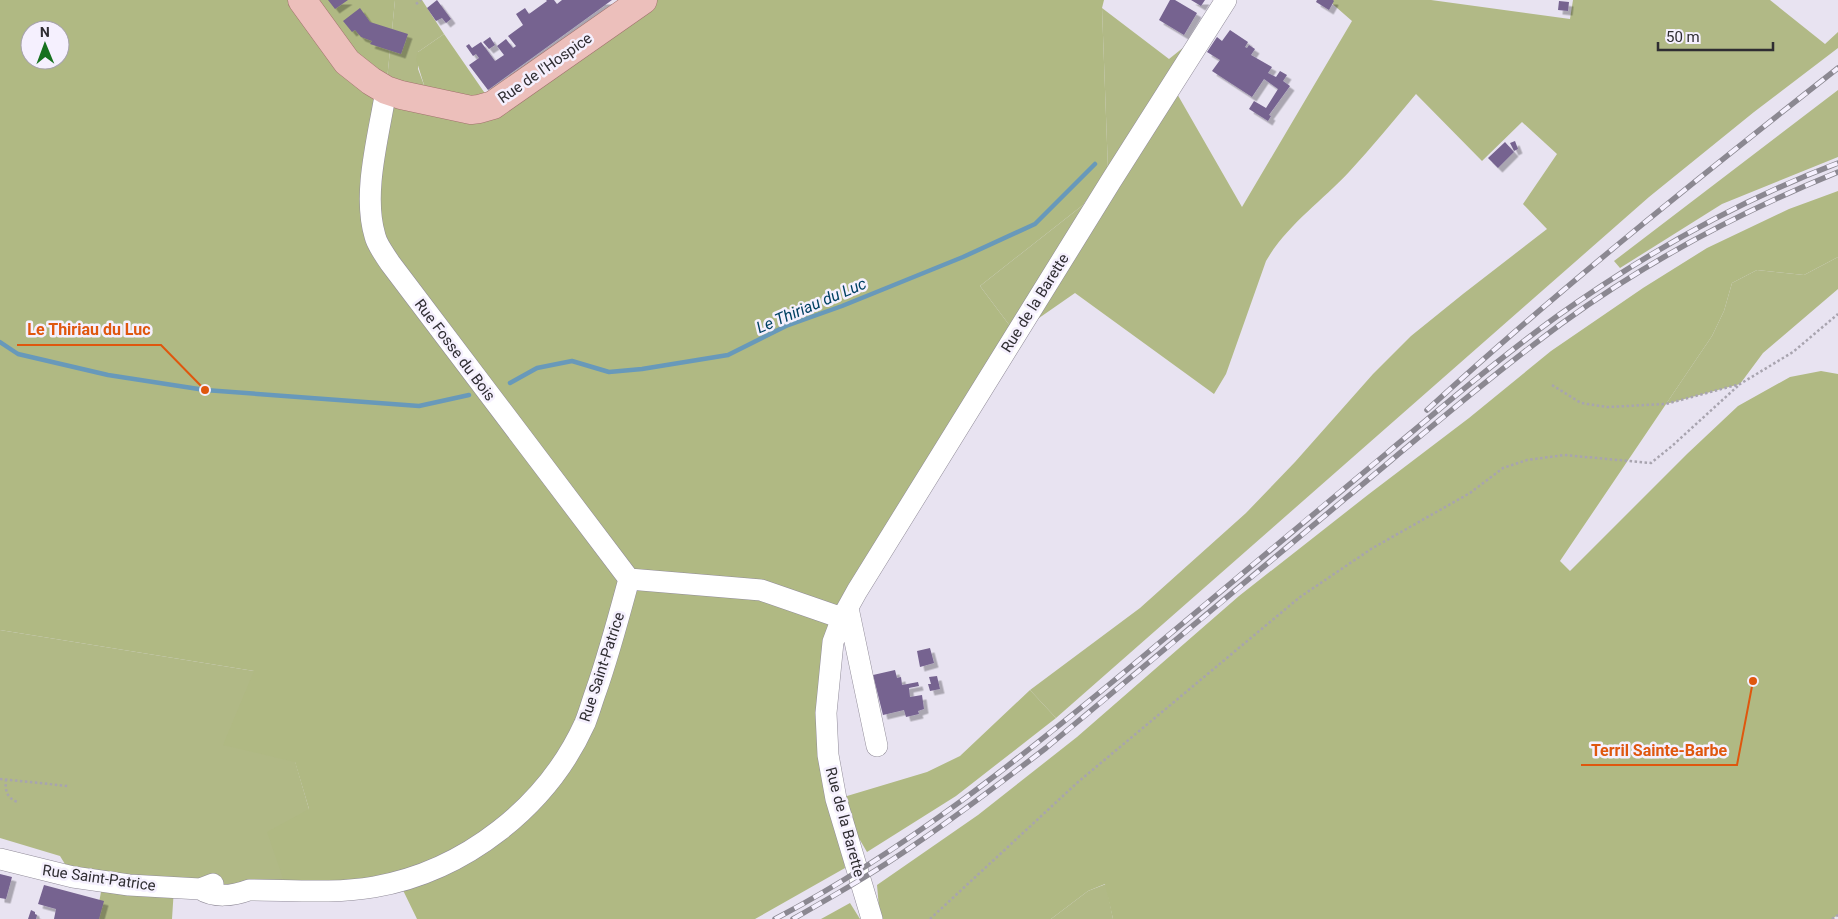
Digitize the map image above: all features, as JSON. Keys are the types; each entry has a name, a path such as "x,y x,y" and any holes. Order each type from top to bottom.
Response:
{"main road":[{"name":"Rue de l'Hospice","path":"302,0 348,62 358,72 386,90 471,110 479,110 493,105 643,0"}],"street":[{"name":"Rue de la Barette","path":"872,919 836,799 828,755 826,713 833,642 845,613 862,583 1111,181 1226,0"},
{"name":"Rue Fosse du Bois","path":"386,90 369,190 369,213 375,238 390,263 630,578"},
{"path":"630,578 761,590 845,613 877,746"},
{"name":"Rue Saint-Patrice","path":"0,859 74,877 129,886 200,889 209,884 234,883 249,890 350,890 373,887 400,882 453,860 516,818 551,779 569,753 585,723 606,664 630,578"}],"path":[{"path":"416,4 421,0"},
{"path":"930,919 1078,782 1300,597 1371,549 1470,493 1503,468 1528,460 1564,455 1651,462 1672,446 1740,384 1793,352 1838,314"},
{"path":"1552,385 1581,403 1607,408 1659,406 1740,384"},
{"path":"0,779 68,786"},
{"path":"6,779 6,790 10,799 17,802"},
{"path":"1832,919 1838,915"}],"green space":[{"path":"0,0 395,0 386,90 429,101 416,59 418,52 444,34 493,105 643,0 1104,0 1102,8 1108,170 1083,205 980,286 1016,334 833,642 837,799 927,772 960,756 1030,690 1056,718 956,796 867,852 837,801 845,868 755,919 417,919 399,882 287,890 267,832 309,809 295,762 223,745 254,671 0,630"},
{"path":"395,0 422,0 444,34 418,52 418,69 430,101 386,90"},
{"path":"1328,0 1431,0 1570,19 1573,0 1770,0 1825,44 1838,32 1838,48 1754,112 1649,197 1056,718 1030,690 1140,608 1246,513 1295,462 1373,374 1411,336 1547,229 1523,204 1557,154 1522,122 1482,161 1416,94 1349,172 1294,225 1274,248 1266,261 1226,374 1214,394 1075,293 1016,334 980,286 1083,205 1108,170 1102,8 1169,59 1209,27 1172,85 1242,207 1352,21"},
{"path":"1838,90 1838,157 1722,204 1620,268 1614,261"},
{"path":"1838,191 1838,257 1804,275 1757,270 1732,283 1724,311 1712,336 1560,561 1570,571 1738,406 1790,377 1821,371 1838,374 1838,915 1832,919 1113,919 1105,884 1088,891 1051,919 880,919 877,885 978,815 1077,737 1239,596 1469,418 1551,351 1643,288 1707,248 1789,209"},
{"path":"1838,257 1838,289 1763,353 1740,384 1666,404 1712,336 1724,311 1732,283 1757,270 1804,275"},
{"path":"0,630 254,671 295,761 309,809 287,890 174,888 172,919 96,919 103,881 73,877 60,856 0,838"},
{"path":"1106,884 1113,919 1051,919 1088,891"},
{"path":"850,903 860,919 821,919"}],"building":[{"path":"328,0 348,0 335,9"},
{"path":"437,0 451,19 446,23 442,18 436,21 427,8"},
{"path":"546,0 554,0 557,4 562,0 612,0 488,90 469,65 479,58 476,54 473,56 466,46 469,44 472,48 481,42 495,61 504,55 497,46 506,39 513,48 516,46 508,36 523,25 516,14 525,8 529,14"},
{"path":"1170,0 1175,0 1197,13 1184,35 1159,20"},
{"path":"1191,0 1205,0 1201,6"},
{"path":"1317,0 1334,1 1329,10 1316,2"},
{"path":"1559,1 1569,2 1568,11 1558,10"},
{"path":"360,8 370,22 408,34 401,54 370,44 372,41 361,37 355,30 352,32 343,21"},
{"path":"1230,30 1248,42 1245,47 1247,48 1249,45 1255,49 1251,55 1272,67 1268,73 1276,77 1280,71 1287,75 1283,81 1290,86 1269,115 1271,116 1268,121 1249,109 1254,101 1266,108 1278,89 1264,79 1252,97 1212,71 1220,60 1207,52 1217,37 1222,41"},
{"path":"490,37 495,45 489,49 483,42"},
{"path":"1515,141 1518,149 1514,151 1510,143"},
{"path":"1505,142 1514,152 1498,168 1488,158"},
{"path":"930,648 934,663 920,667 917,651"},
{"path":"895,670 897,678 901,677 902,685 918,682 919,686 909,688 910,697 922,695 924,709 918,711 919,714 906,717 904,710 883,715 873,675"},
{"path":"937,676 940,689 930,691 929,677"},
{"path":"0,874 12,877 6,899 0,898"},
{"path":"44,885 104,901 99,919 54,919 56,909 38,904"},
{"path":"31,910 37,915 36,919 28,919"}],"waterway":[{"name":"Le Thiriau du Luc","path":"510,383 537,368 572,361 609,372 642,369 728,355 786,326 842,306 963,257 1035,224 1095,164"},
{"name":"Le Thiriau du Luc","path":"0,342 18,354 108,375 205,390 419,406 469,395"}],"railway":[{"path":"1427,410 1527,321 1629,235 1838,68"},
{"path":"775,919 823,892 916,833 1005,768 1092,699 1470,384 1556,317 1623,272 1692,231 1764,194 1838,163"},
{"path":"793,919 902,853 1046,748 1452,409 1593,301 1660,259 1730,221 1801,187 1838,172"}],"place":[{"name":"Le Thiriau du Luc","path":"205,390"},
{"name":"Terril Sainte-Barbe","path":"1753,681"}]}
